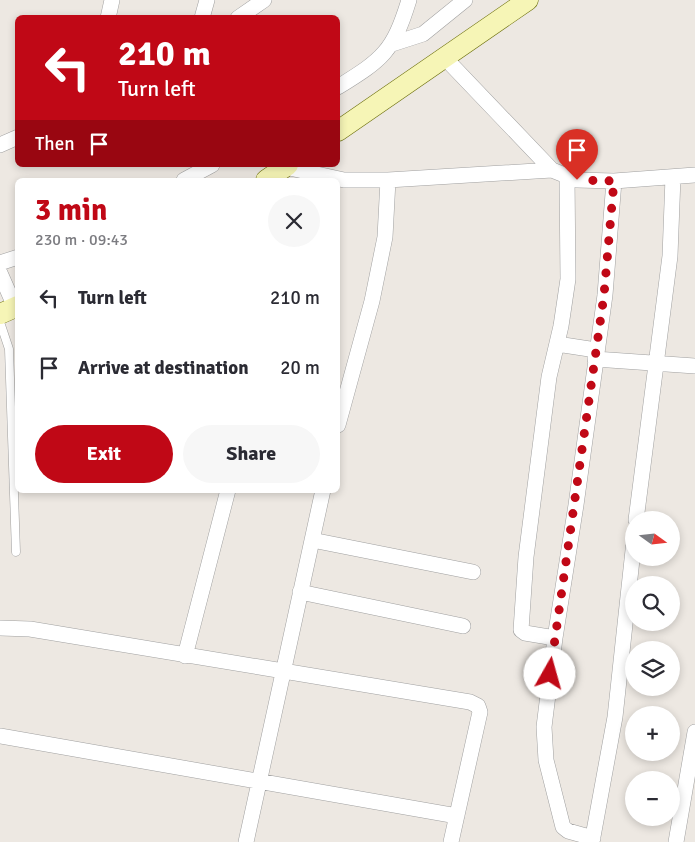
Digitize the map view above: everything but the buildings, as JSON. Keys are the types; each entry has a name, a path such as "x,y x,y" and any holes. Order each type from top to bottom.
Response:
{"street":[{"path":"109,15 112,0"},
{"path":"203,15 207,0"},
{"path":"242,15 264,0"},
{"path":"340,86 371,66 392,44 400,29 409,0"},
{"path":"392,44 423,34 465,0"},
{"path":"340,130 528,0"},
{"path":"445,58 552,170 577,180 614,181 695,176"},
{"path":"0,145 15,138"},
{"path":"188,178 208,167"},
{"path":"269,178 285,167"},
{"path":"290,167 336,178"},
{"path":"340,179 388,180 552,170"},
{"path":"554,638 525,633 521,630 526,557 549,377 557,344 568,279 567,176"},
{"path":"637,511 670,256 673,177"},
{"path":"340,415 372,301 384,246 388,180"},
{"path":"614,181 604,295 576,506 554,638 544,727 546,760 563,827 568,831 593,840 616,717 631,566"},
{"path":"0,263 15,258"},
{"path":"0,273 11,309"},
{"path":"557,344 596,355 656,364 695,366"},
{"path":"185,656 227,493"},
{"path":"246,842 322,493"},
{"path":"312,540 473,572"},
{"path":"300,592 463,626"},
{"path":"0,628 30,629 283,673 470,702 478,706 480,712 451,842"},
{"path":"676,842 693,756 695,732"},
{"path":"0,736 457,816"}],"lane":[{"path":"0,322 9,350 16,552"}],"route":[{"path":"550,674 554,638 576,506 604,295 614,181 577,180"}]}
